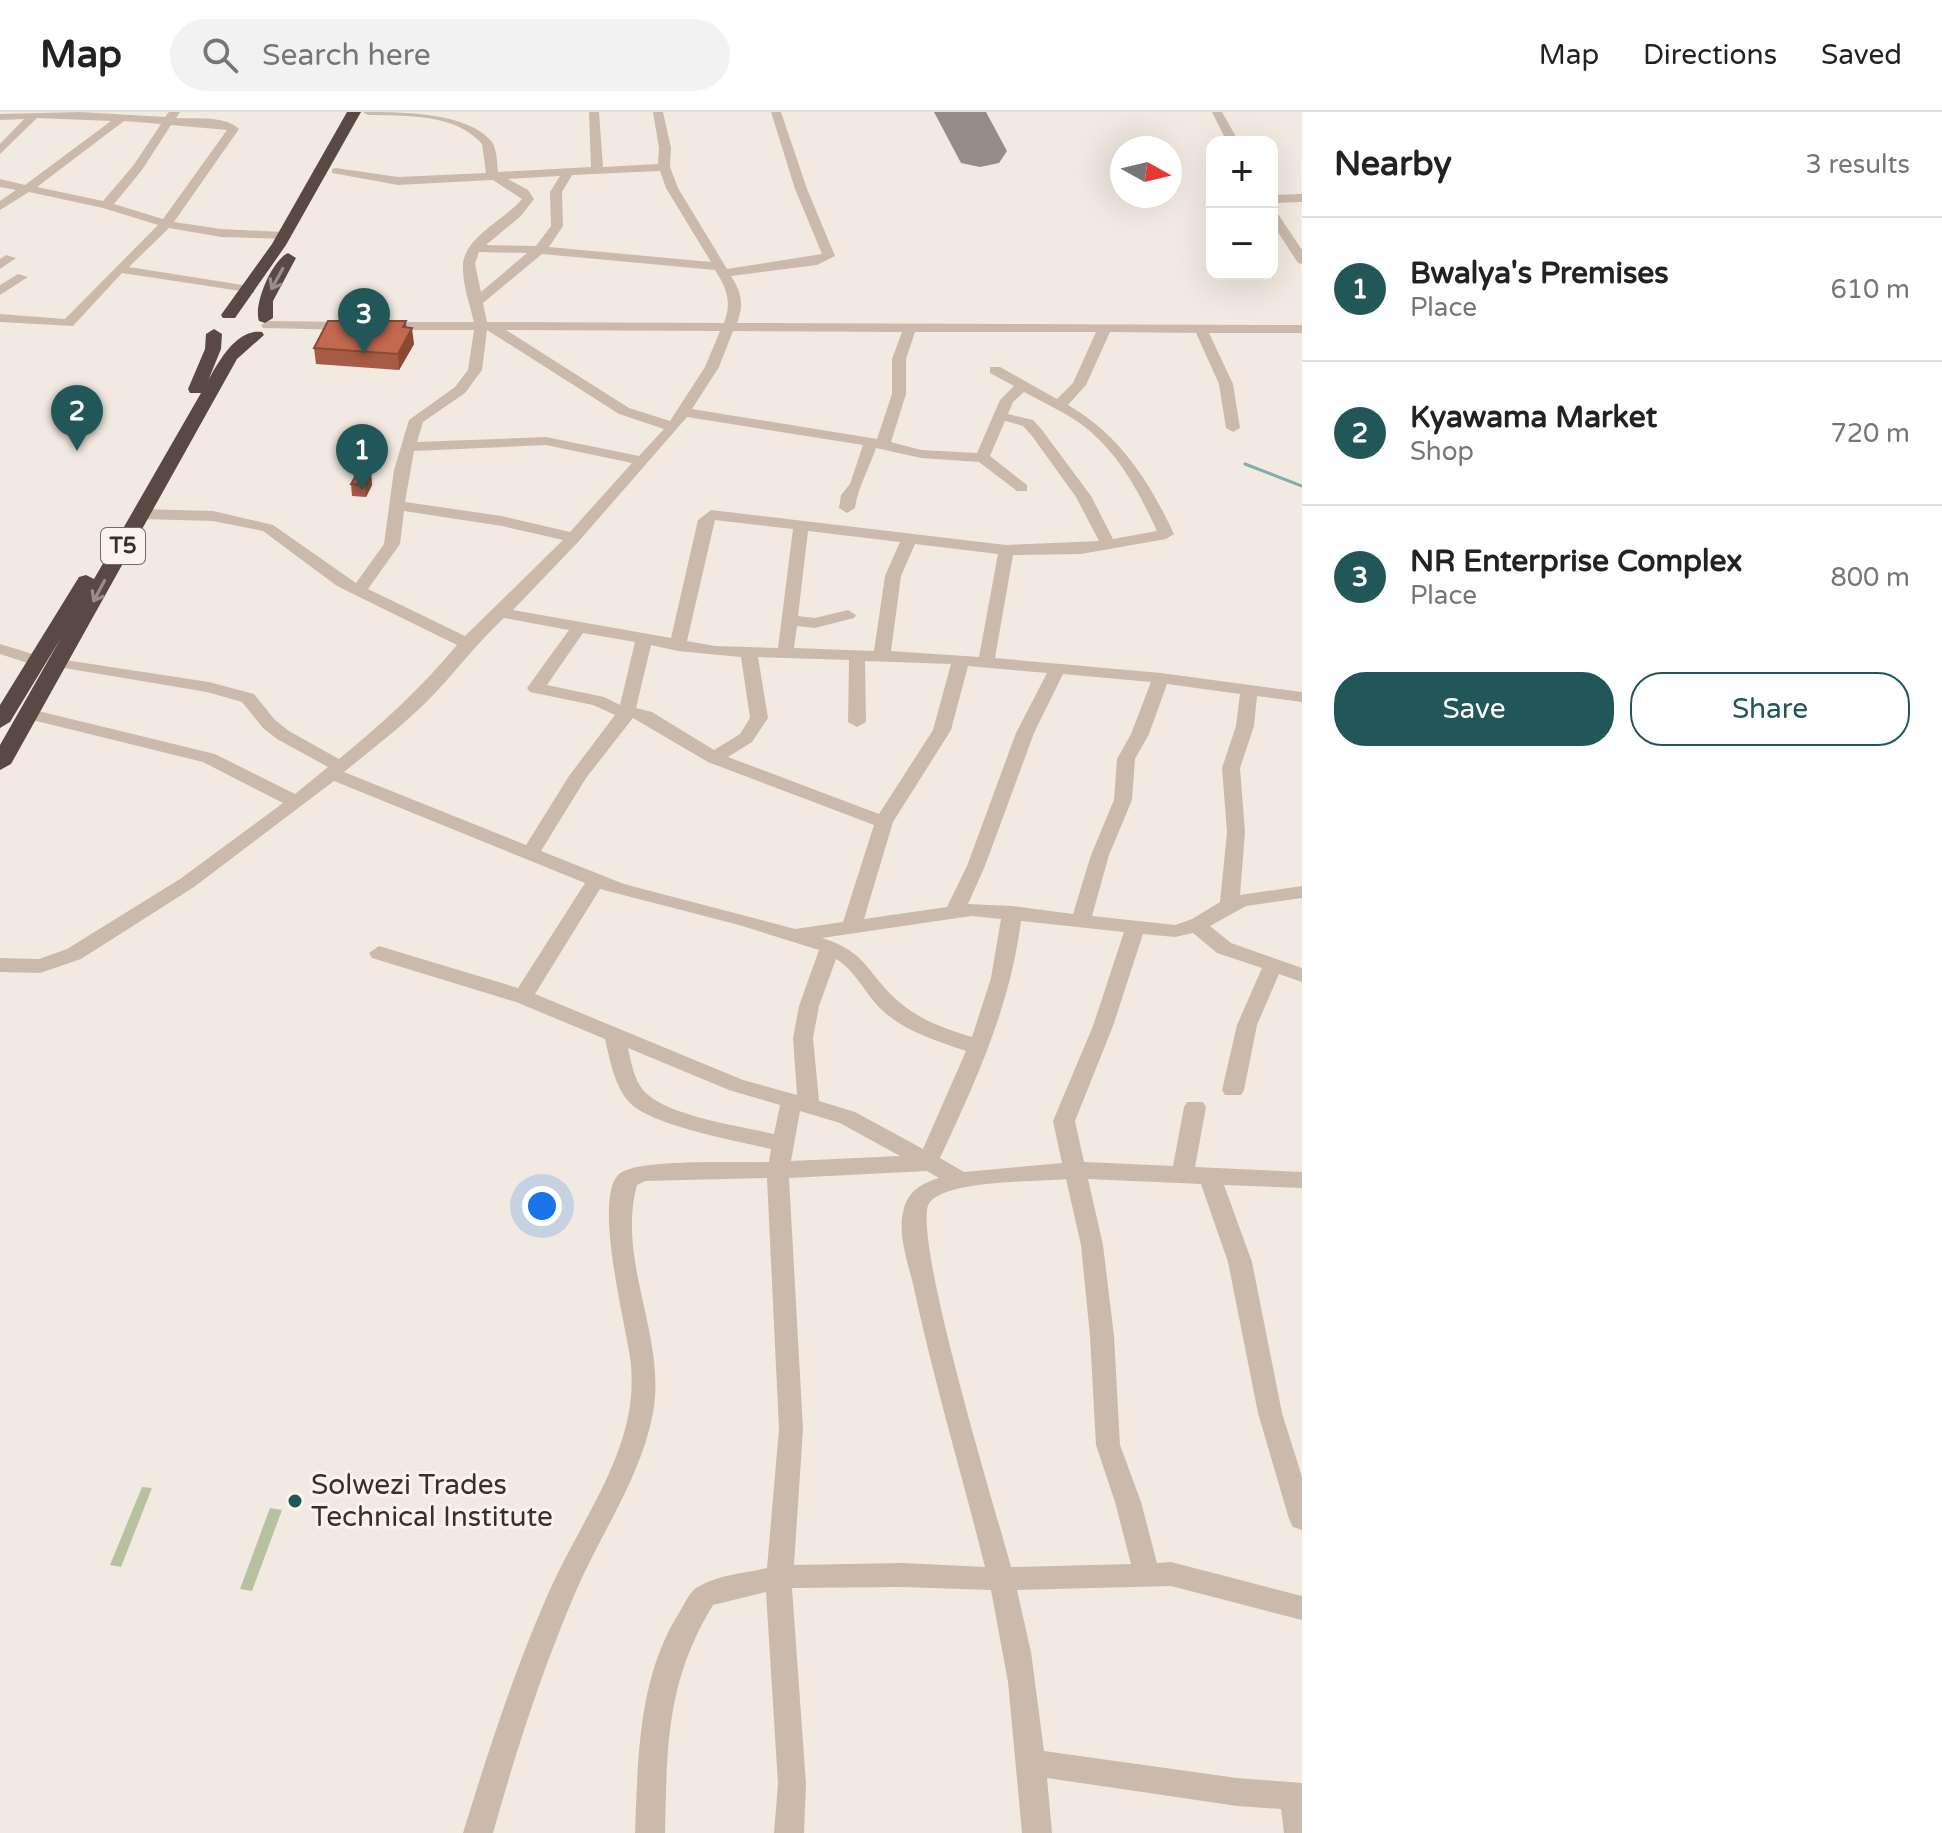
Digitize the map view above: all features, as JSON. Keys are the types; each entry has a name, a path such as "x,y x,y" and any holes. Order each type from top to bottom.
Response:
{"highway":[{"name":"T5","path":"0,722 63,621 125,507 196,388 213,349 212,323 229,315 249,290 284,236 354,112"},
{"path":"263,326 263,310 269,292 368,112"},
{"path":"229,315 252,314 263,326"},
{"name":"T5","path":"0,764 230,356 263,326"},
{"path":"214,334 232,339 263,326"}],"street":[{"path":"368,112 435,115 464,124 487,141 492,174"},
{"path":"594,112 597,170"},
{"path":"0,965 40,966 74,954 187,883 296,802 398,720 432,686 467,643 501,613 574,538 673,427 712,367 736,309 736,299 672,188 664,167 665,148 658,112"},
{"path":"474,248 539,250 722,270 817,261 829,256 801,189 776,112"},
{"path":"1217,112 1230,136"},
{"path":"0,117 72,113 121,118 171,116 228,125 233,129 166,224 68,323 0,318"},
{"path":"0,151 33,116"},
{"path":"106,205 145,159 171,116"},
{"path":"0,206 58,168 121,118"},
{"path":"336,171 385,180 664,167"},
{"path":"477,302 539,250 557,226 556,192 569,170"},
{"path":"358,591 392,544 407,447 420,416 460,390 473,376 486,326 469,264 474,248 517,213 528,199 524,193 492,174"},
{"path":"0,183 106,205 166,224 221,233 284,236"},
{"path":"1278,199 1302,198"},
{"path":"1278,225 1302,260"},
{"path":"1281,230 1302,232"},
{"path":"119,269 249,290"},
{"path":"0,291 22,277"},
{"path":"263,326 359,326"},
{"path":"375,326 1302,329"},
{"path":"486,326 624,411 673,427"},
{"path":"847,508 849,495 899,394 899,359 910,327"},
{"path":"1059,406 1079,385 1105,328"},
{"path":"1201,329 1226,384 1233,428"},
{"path":"678,646 709,516 1006,550 1058,551 1166,534 1146,491 1116,449 1089,423 995,370"},
{"path":"982,458 1007,400 1023,386"},
{"path":"683,412 877,443 921,454 982,458 997,466 1022,488"},
{"path":"1000,416 1028,423 1037,433 1083,496 1108,544"},
{"path":"407,447 546,441 642,461"},
{"path":"398,506 502,521 574,538"},
{"path":"141,514 213,516 268,528 328,574 467,643"},
{"path":"785,655 801,527"},
{"path":"882,656 893,576 909,540"},
{"path":"986,662 1006,550"},
{"path":"501,613 678,646 749,654 961,660 1161,678 1302,697"},
{"path":"789,620 815,623 848,615"},
{"path":"579,627 536,688 598,701 626,714 646,716 714,758 884,822"},
{"path":"531,853 578,776 626,714 644,639"},
{"path":"0,649 37,661"},
{"path":"714,758 746,738 759,718 749,654"},
{"path":"857,656 857,722"},
{"path":"852,925 884,822 942,730 961,660"},
{"path":"58,662 209,687 248,698 269,724 334,769 618,889 797,935 830,947 853,960 889,1005 907,1018 931,1031 980,1048"},
{"path":"955,911 976,866 1025,733 1058,668"},
{"path":"1081,921 1100,855 1123,800 1126,759 1140,734 1161,678"},
{"path":"1229,905 1236,832 1230,776 1245,726 1249,691"},
{"path":"30,714 209,758 296,802"},
{"path":"523,997 597,879"},
{"path":"797,935 955,911 1012,912 1175,931 1198,927 1229,905 1252,898 1302,892"},
{"path":"927,1163 980,1048 1004,973 1012,912"},
{"path":"1136,927 1103,1026 1064,1121 1092,1245 1102,1336 1108,1445 1128,1502 1147,1574"},
{"path":"1198,927 1224,948 1302,975"},
{"path":"789,1833 792,1784 778,1602 791,1416 778,1170 783,1144 800,1103 803,1038 809,1006 830,947"},
{"path":"379,953 523,997 736,1085 847,1117 961,1180"},
{"path":"1233,1090 1247,1025 1273,965"},
{"path":"614,1035 624,1075 642,1102 674,1115 783,1144"},
{"path":"1183,1174 1195,1107"},
{"path":"478,1833 508,1732 562,1591 622,1467 641,1409 644,1390 642,1364 620,1211 624,1185 631,1176 642,1173 927,1163"},
{"path":"1037,1833 1020,1677 1001,1579 937,1345 915,1234 914,1213 918,1200 935,1187 961,1180 1075,1170 1302,1180"},
{"path":"1209,1175 1242,1272 1270,1413 1302,1519"},
{"path":"650,1833 653,1735 668,1667 682,1632 704,1597 722,1590 781,1577 902,1575 1001,1579 1147,1574 1192,1579 1302,1608"},
{"path":"1031,1762 1237,1792 1298,1797 1299,1833"}],"green space":[{"path":"142,1487 152,1488 121,1567 110,1565"},
{"path":"270,1508 282,1510 252,1591 240,1589"}],"building":[{"path":"328,321 406,321 403,327 412,328 398,354 314,348"},
{"path":"358,472 371,474 365,485 351,484"}],"waterway":[{"path":"1245,464 1302,486"}],"runway":[{"path":"960,112 980,151"}],"place":[{"name":"NR Enterprise Complex","path":"364,354"},
{"name":"Kyawama Market","path":"77,451"},
{"name":"Bwalya's Premises","path":"362,490"},
{"name":"Solwezi Trades Technical Institute","path":"295,1501"}]}
